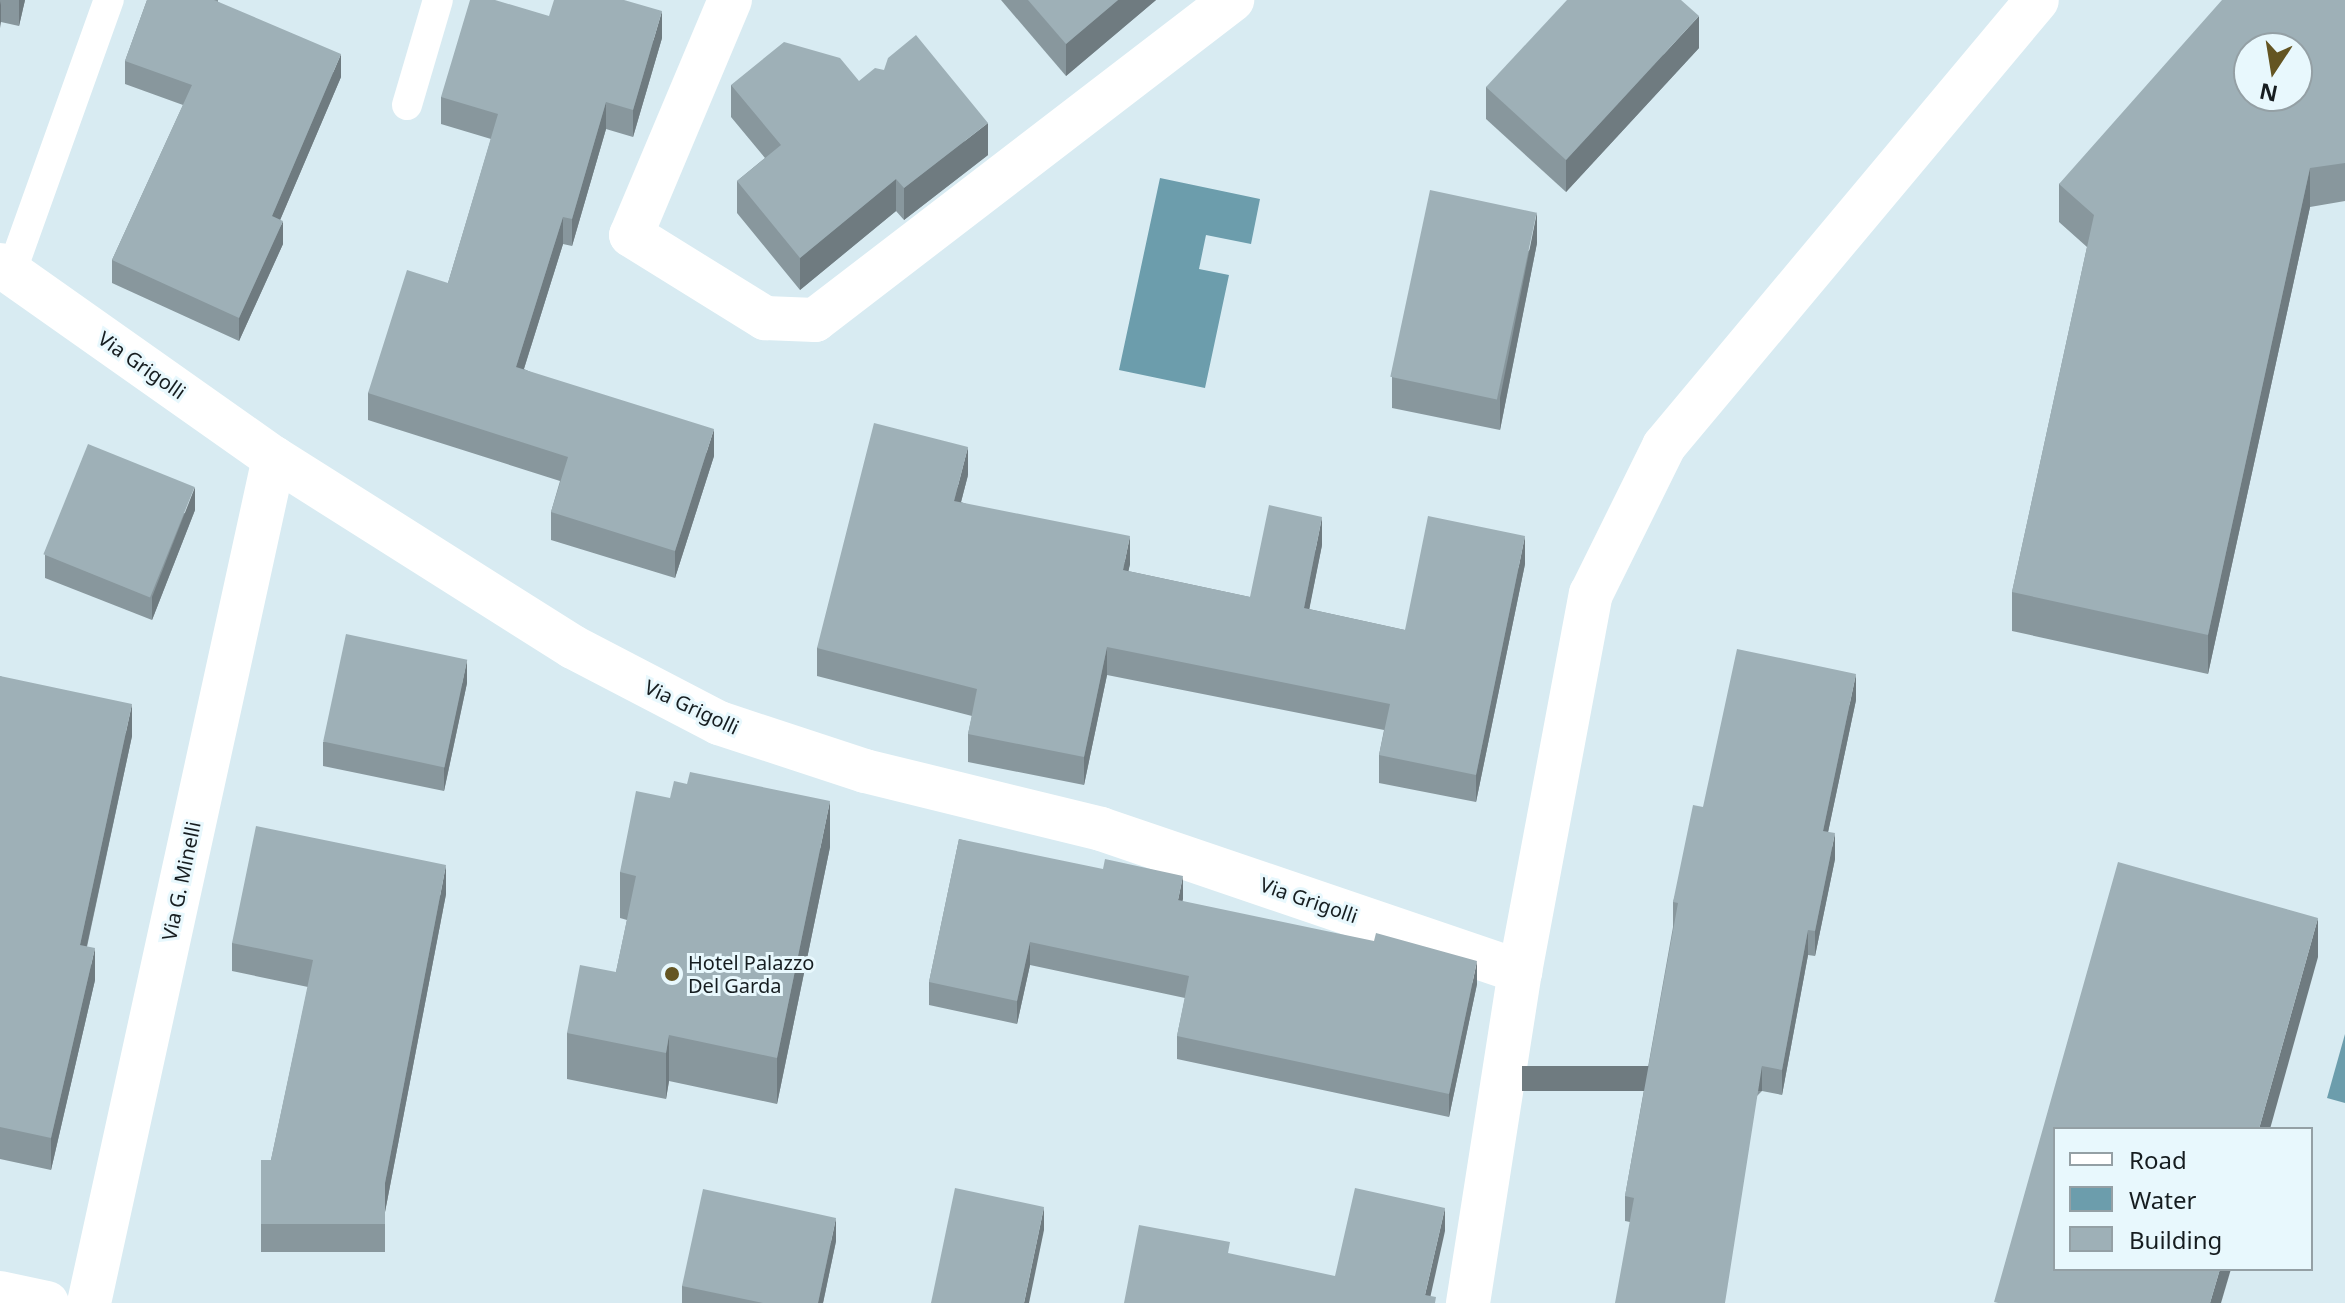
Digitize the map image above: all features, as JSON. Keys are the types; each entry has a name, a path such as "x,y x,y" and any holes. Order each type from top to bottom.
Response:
{"street":[{"path":"730,0 631,235 765,318 815,320 1232,0"},
{"path":"1468,1303 1520,972 1591,594 1664,446 2037,0"},
{"name":"Via Grigolli","path":"6,269 274,458 573,647 719,723 865,771 1101,829 1520,972"},
{"name":"Via G. Minelli","path":"89,1303 274,458"},
{"path":"0,1293 47,1303"}],"lane":[{"path":"6,269 109,0"},
{"path":"407,105 438,0"}],"water":[{"path":"1160,178 1260,199 1251,244 1206,235 1199,269 1229,275 1205,388 1119,370"},
{"path":"2345,1034 2345,1103 2327,1098"}],"building":[{"path":"147,0 214,0 341,54 272,216 283,221 239,318 112,260 192,85 125,61"},
{"path":"470,0 495,0 549,16 554,0 624,0 662,11 633,110 606,102 572,219 563,217 516,367 714,429 675,551 551,512 568,457 368,393 407,270 448,283 498,114 441,97"},
{"path":"1028,0 1118,0 1066,44"},
{"path":"1567,0 1681,0 1699,16 1566,160 1486,87"},
{"path":"2222,0 2345,0 2345,163 2310,168 2208,635 2012,592 2094,215 2059,184"},
{"path":"916,35 988,123 904,188 896,179 800,258 737,181 781,145 731,85 784,42 840,58 859,81 875,68 884,70 888,58"},
{"path":"1430,190 1537,213 1497,399 1390,377"},
{"path":"874,423 968,447 954,501 1130,536 1123,570 1250,597 1269,505 1322,517 1304,608 1405,630 1428,516 1525,536 1476,775 1379,755 1390,704 1107,647 1084,757 968,734 977,689 817,648"},
{"path":"88,444 195,487 150,597 43,554"},
{"path":"346,634 467,660 444,767 323,742"},
{"path":"1737,649 1856,674 1823,831 1835,833 1815,931 1808,930 1782,1070 1762,1066 1725,1303 1615,1303 1634,1198 1625,1196 1678,903 1673,902 1693,805 1703,807"},
{"path":"0,676 132,704 80,945 95,948 51,1138 0,1127"},
{"path":"690,772 830,801 777,1058 669,1035 666,1053 567,1033 580,965 616,972 636,876 620,872 636,791 670,798 674,781 687,784"},
{"path":"256,826 446,865 385,1183 385,1224 261,1224 261,1160 271,1160 313,960 232,943"},
{"path":"959,839 1103,869 1105,859 1183,876 1178,900 1374,941 1376,933 1477,961 1449,1094 1177,1036 1189,976 1030,942 1017,1001 929,982"},
{"path":"2118,862 2318,918 2260,1127 2053,1127 2053,1271 2219,1271 2210,1303 1994,1302"},
{"path":"955,1188 1044,1207 1024,1303 931,1303"},
{"path":"1355,1188 1445,1208 1425,1295 1436,1297 1435,1303 1124,1303 1139,1225 1230,1242 1228,1253 1335,1276"},
{"path":"703,1189 836,1218 818,1303 763,1303 682,1286"}],"place":[{"name":"Hotel Palazzo Del Garda","path":"672,974"}]}
